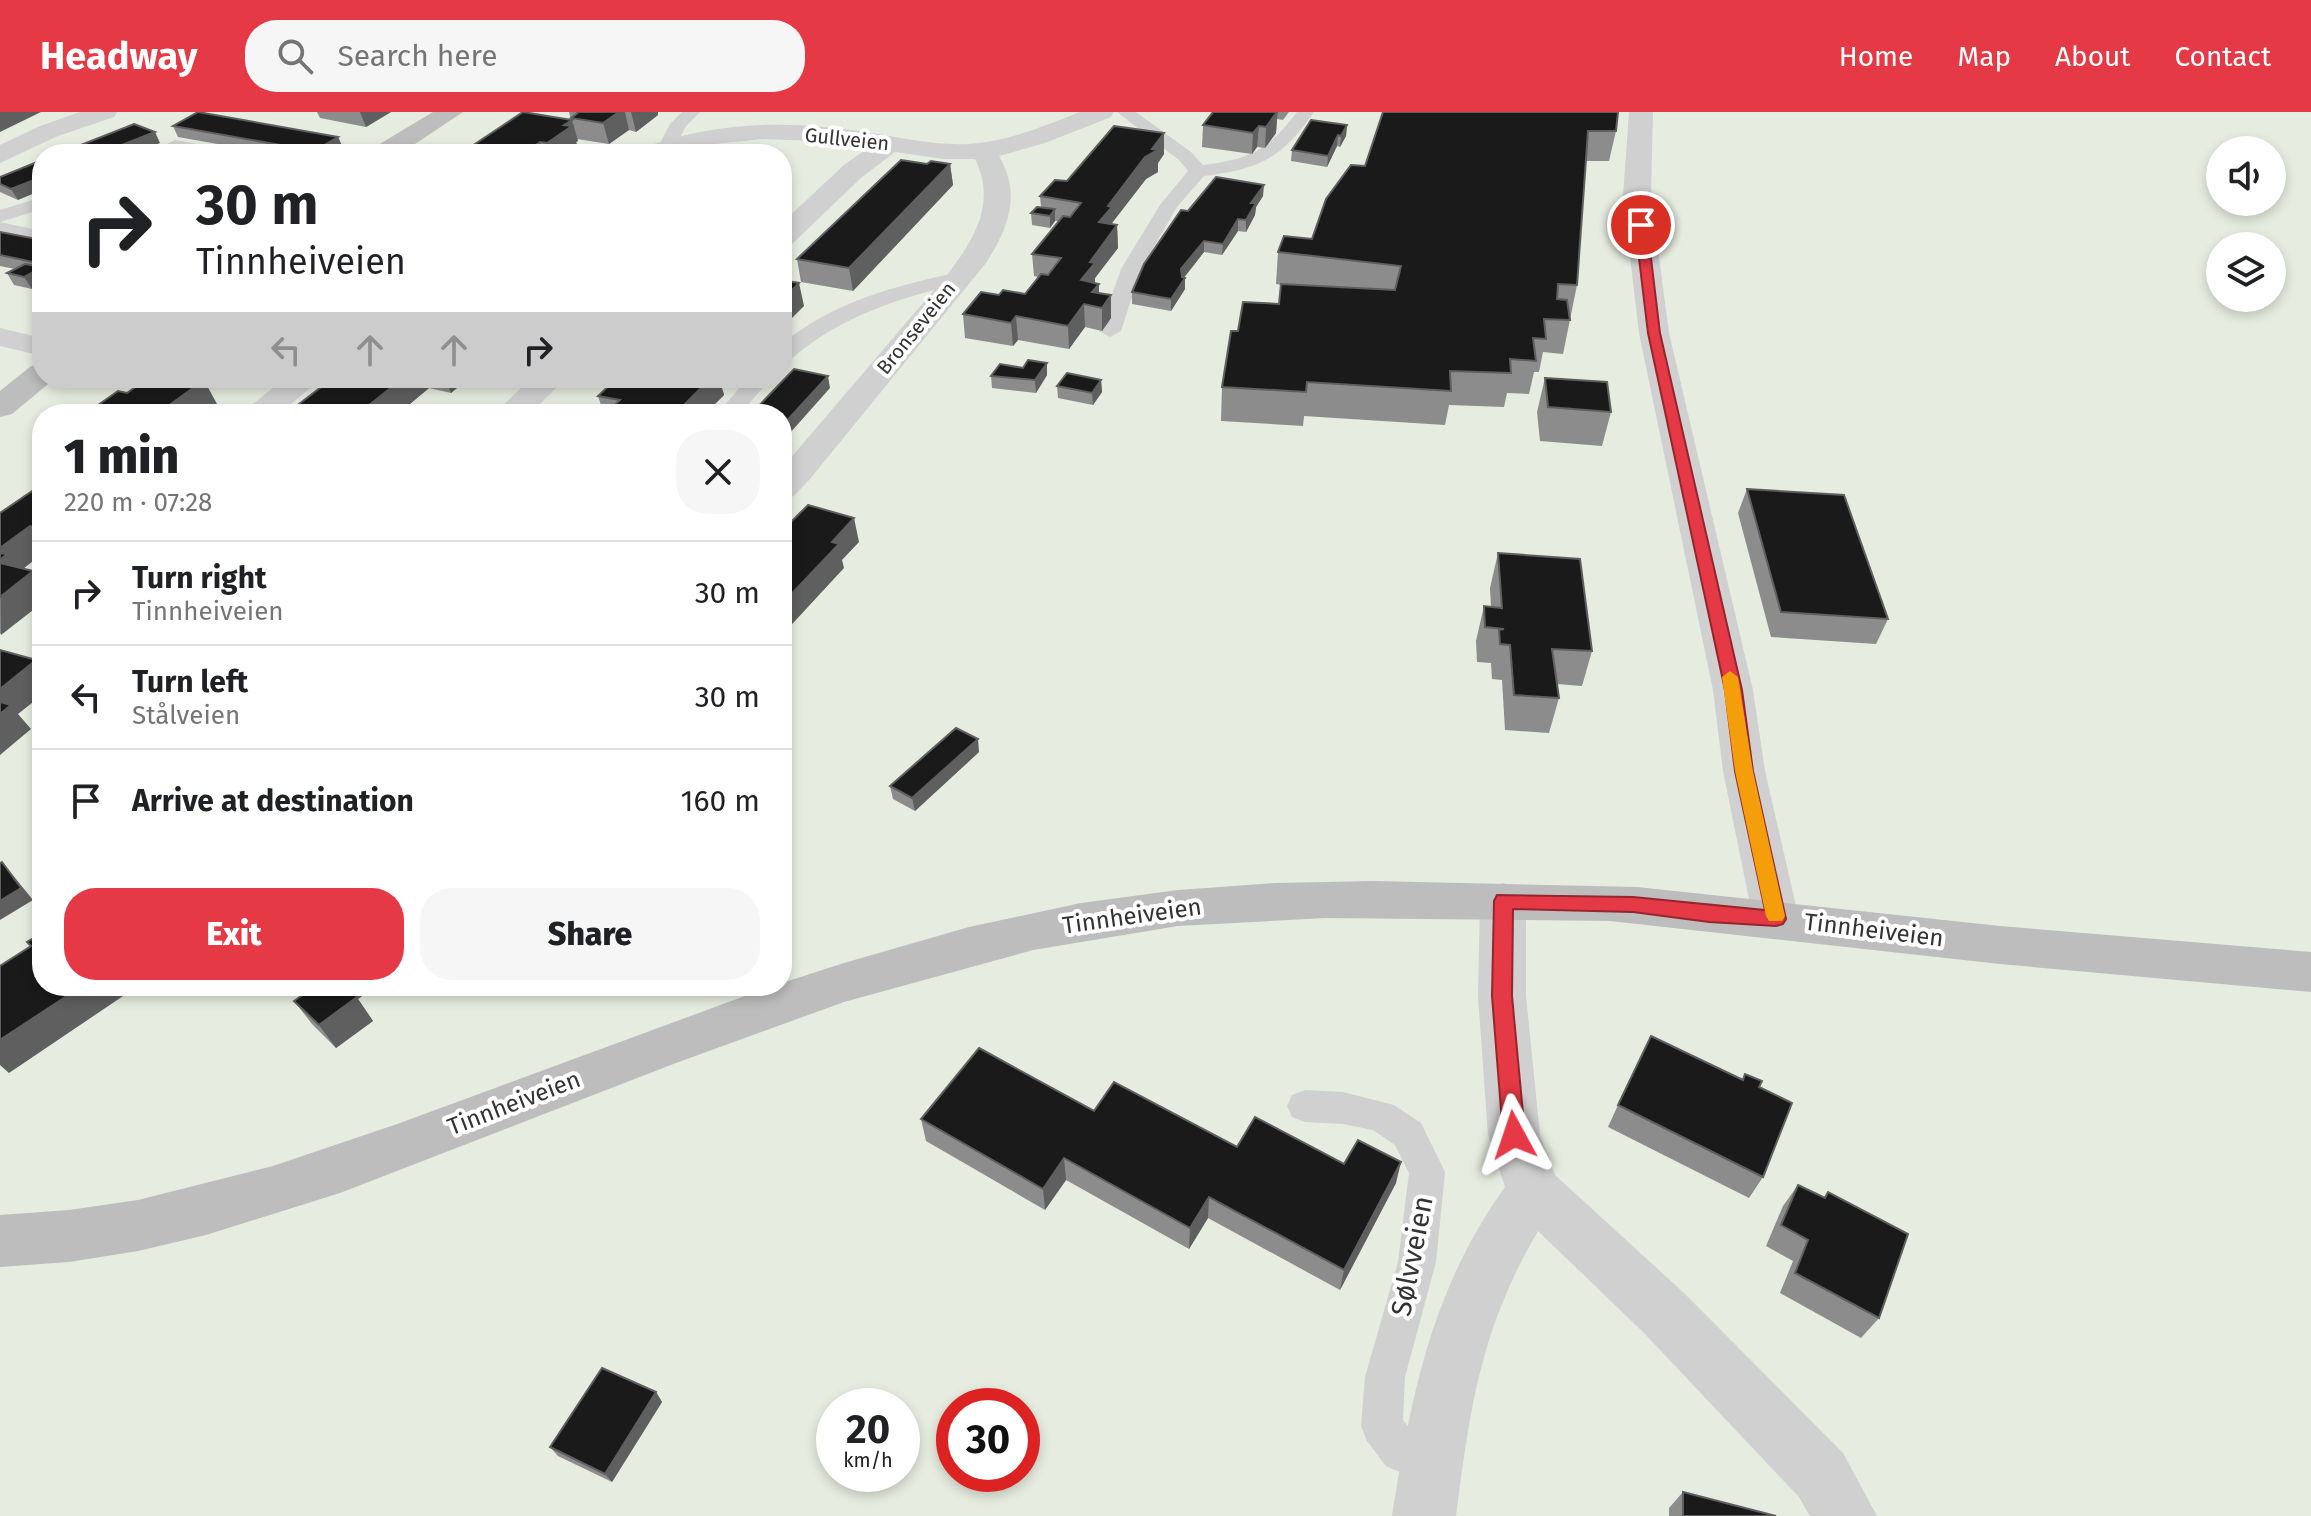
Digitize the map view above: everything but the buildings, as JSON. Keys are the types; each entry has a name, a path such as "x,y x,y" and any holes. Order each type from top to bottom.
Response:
{"street":[{"path":"0,155 49,131 105,112"},
{"path":"398,144 451,112"},
{"name":"Gullveien","path":"688,144 734,133 781,132 966,153 1029,139 1102,112"},
{"path":"1641,112 1637,196 1654,333 1733,690 1744,771 1776,919"},
{"path":"792,229 853,171 891,143"},
{"path":"958,278 991,229 998,205 993,165 982,150"},
{"name":"Bronseveien","path":"792,478 835,431 958,278"},
{"path":"0,312 32,317"},
{"path":"0,337 32,345"},
{"path":"0,407 32,381"},
{"path":"271,404 293,388"},
{"path":"522,404 539,388"},
{"name":"Tinnheiveien","path":"0,1241 112,1231 219,1208 442,1131 627,1059 877,971 1034,930 1134,913 1230,902 1322,898 1633,905 1961,940 2311,972"},
{"path":"1503,901 1502,996 1514,1135 1534,1191 1664,1313 1821,1475 1845,1516"},
{"name":"Sølvveien","path":"1428,1490 1447,1376 1483,1275 1534,1191"}],"lane":[{"name":"Gullveien","path":"663,144 692,112"},
{"path":"1125,112 1185,156 1198,171"},
{"path":"1110,331 1131,269 1169,205 1198,171 1244,165 1267,158 1306,112"},
{"path":"0,216 32,206"},
{"path":"0,228 32,235"},
{"name":"Bronseveien","path":"792,346 858,308 958,278"},
{"path":"737,404 751,388"},
{"name":"Sølvveien","path":"1305,1106 1343,1108 1381,1116 1408,1134 1427,1172 1417,1262 1385,1377 1382,1426 1428,1490"}],"shaded area":[{"path":"0,112 2311,112 2311,1516 0,1516"}],"slow traffic":[{"path":"1730,677 1744,771 1776,916"}],"route":[{"path":"1514,1135 1502,996 1503,901 1633,905 1709,915 1776,919 1744,771 1733,690 1654,333 1643,262 1641,225"}]}
